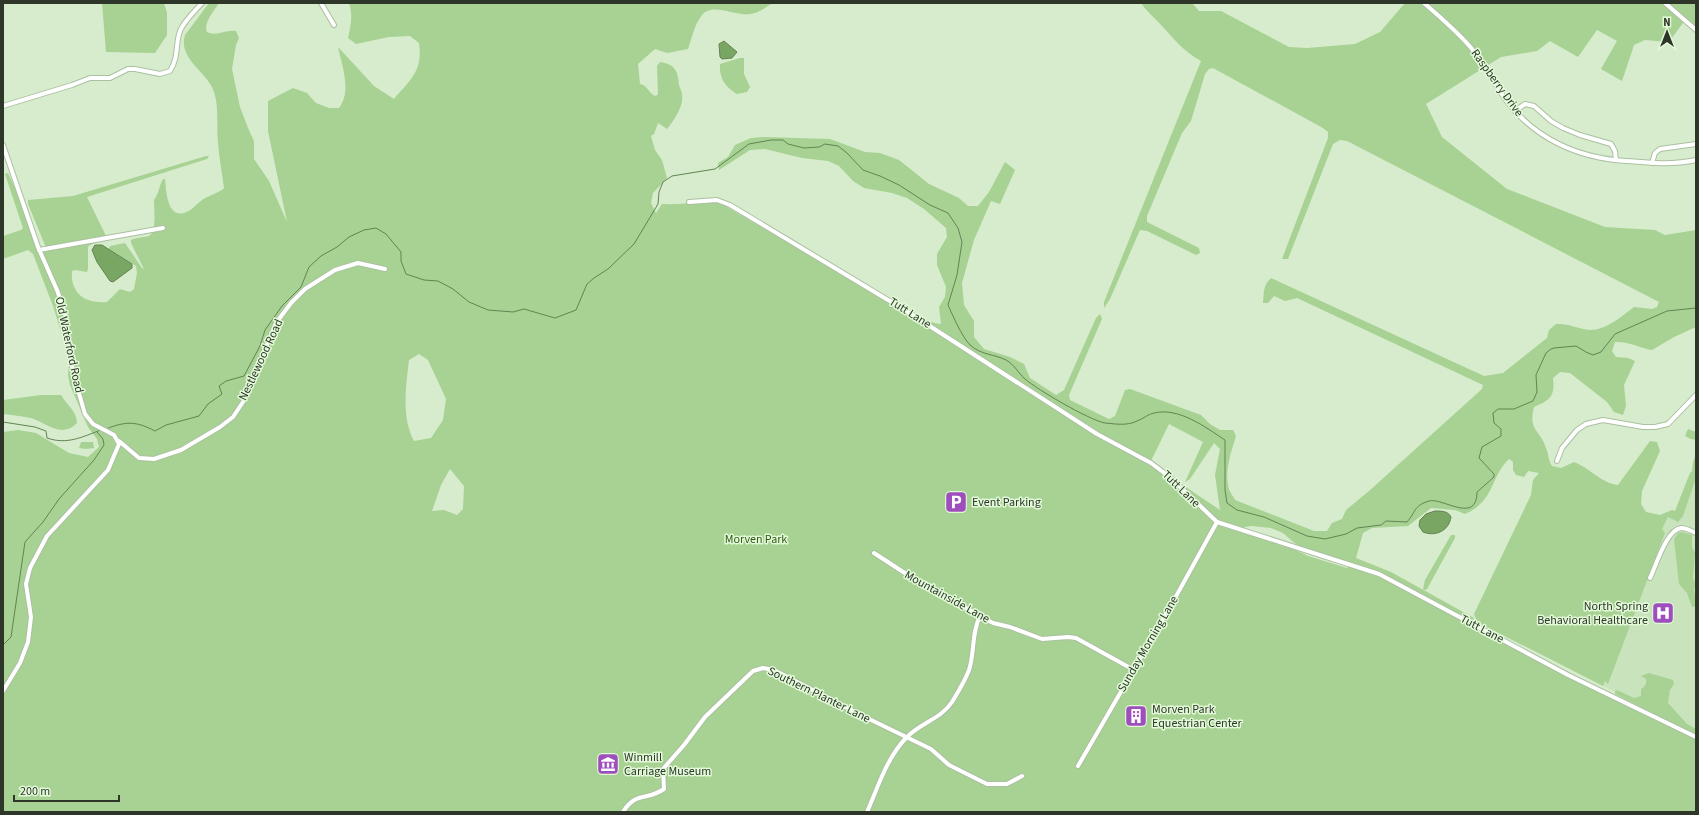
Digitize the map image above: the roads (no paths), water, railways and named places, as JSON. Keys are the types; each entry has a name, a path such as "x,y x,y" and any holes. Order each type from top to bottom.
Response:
{"street":[{"path":"3,106 90,78 110,78 128,69 160,74 170,71 177,53 178,39 182,28 202,3"},
{"path":"321,3 334,25"},
{"name":"Raspberry Drive","path":"1424,3 1451,26 1472,48 1515,111 1539,133 1562,146 1587,155 1616,160 1674,164 1696,160"},
{"path":"1665,3 1696,30"},
{"path":"1515,111 1524,104 1529,104 1551,121 1563,128 1580,135 1611,144 1615,151 1616,160"},
{"path":"1652,163 1655,152 1660,149 1696,144"},
{"name":"Old Waterford Road","path":"3,145 39,250 57,290 65,313 73,373 85,414 90,421 114,435 119,441"},
{"name":"Tutt Lane","path":"689,202 717,200 730,205 827,262 973,353 1097,434 1151,462 1171,478 1216,522 1378,574 1568,675 1696,737"},
{"path":"39,250 163,228"},
{"name":"Nestlewood Road","path":"119,441 139,458 154,459 181,450 220,427 233,417 243,402 276,323 291,303 306,289 334,270 358,263 385,268"},
{"path":"1557,461 1562,448 1577,430 1586,424 1603,420 1642,427 1655,427 1668,424 1696,395"},
{"path":"3,691 20,663 28,642 31,618 26,584 30,568 47,536 108,470 119,447 119,441"},
{"name":"Sunday Morning Lane","path":"1078,766 1134,670 1216,522"},
{"path":"1650,578 1669,536 1677,529 1682,528 1689,529 1696,533"},
{"name":"Mountainside Lane","path":"874,554 914,580 993,623 1010,627 1042,639 1068,637 1076,638 1134,670"},
{"path":"867,812 887,768 907,737 940,715 952,702 969,670 973,634 980,616"},
{"name":"Southern Planter Lane","path":"623,812 632,800 659,793 664,789 665,784 662,774 667,764 684,745 705,717 757,669 763,668 774,670 931,749 948,765 988,784 1007,784 1022,776"}],"waterway":[{"path":"106,429 125,423 131,423 142,425 155,431 166,425 199,416 208,404 222,394 219,386 226,381 244,376 260,346 265,330 282,306 301,287 309,267 321,256 337,247 349,237 364,230 376,228 386,234 401,252 401,261 406,274 424,280 438,281 453,289 469,302 488,310 513,312 524,309 555,318 576,310 587,284 608,269 634,244 658,204 659,192 663,182 672,176 715,169 749,144 771,140 783,140 788,144 804,148 819,147 825,144 838,146 863,170 899,185 930,205 948,213 958,228 962,242 957,275 948,305 964,336 974,348 983,353 1006,360 1012,364 1025,379 1041,390 1076,411 1098,421 1117,424 1133,423 1152,414 1163,412 1182,415 1200,424 1225,440 1225,490 1227,503 1237,510 1264,517 1307,536 1325,539 1346,534 1357,528 1381,525 1386,521 1407,522 1417,507 1429,501 1435,501 1458,507 1471,507 1475,502 1477,492 1494,477 1494,474 1479,458 1482,447 1501,436 1501,429 1494,423 1493,413 1498,409 1514,409 1533,401 1537,392 1536,375 1546,353 1554,348 1576,346 1593,355 1601,352 1615,334 1667,311 1696,308"},
{"path":"3,422 35,427 46,431 47,438 61,441 74,439 101,430"},
{"path":"3,645 11,637 25,542 43,522 59,499 94,460 104,445 103,439 97,432"}],"place":[{"name":"Event Parking","path":"956,502"},
{"name":"North Spring Behavioral Healthcare","path":"1663,613"},
{"name":"Morven Park Equestrian Center","path":"1136,716"},
{"name":"Winmill Carriage Museum","path":"608,764"}],"park label":[{"name":"Morven Park","path":"756,539"}]}
